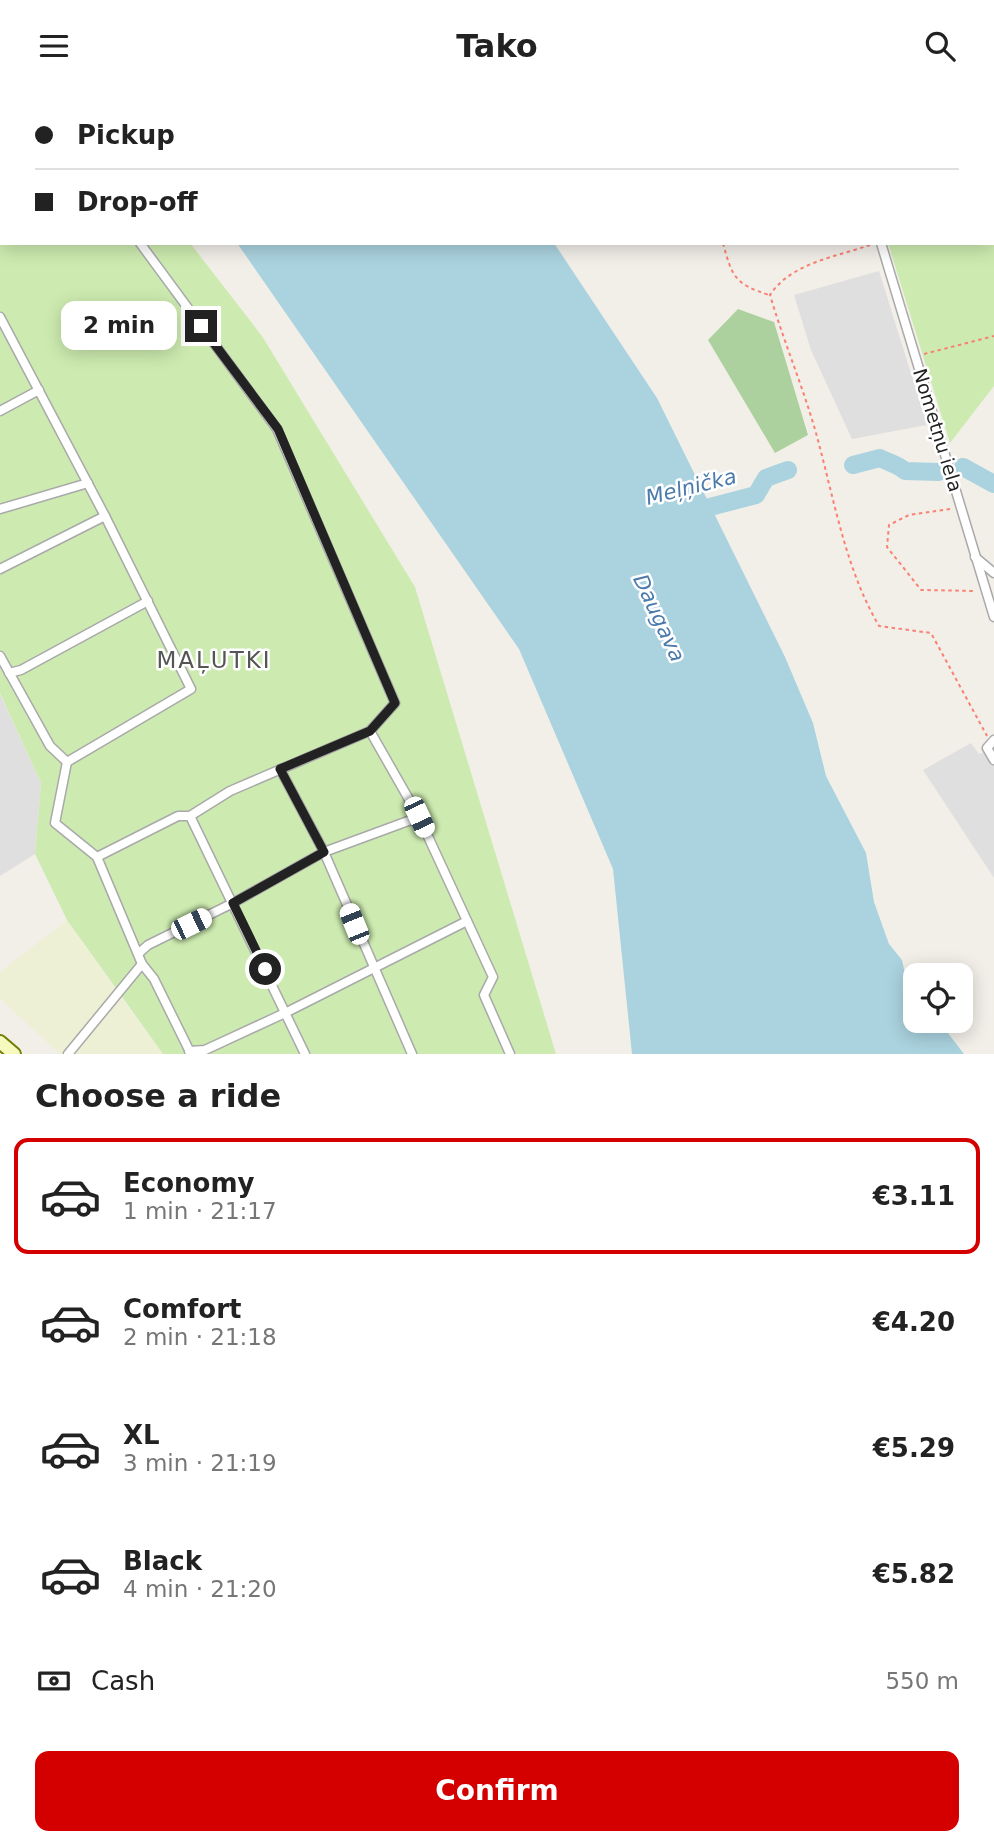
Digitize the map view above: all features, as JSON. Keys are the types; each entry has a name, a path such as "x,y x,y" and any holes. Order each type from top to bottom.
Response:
{"main road":[{"path":"0,1042 14,1054"}],"street":[{"path":"97,857 178,816 190,816 230,791 370,731 395,703 278,429 141,245"},
{"name":"Nometņu iela","path":"882,245 962,507 973,555 994,617"},
{"path":"0,317 105,516 191,689 66,762 55,823 97,857 142,964 154,979 190,1053 205,1050 285,1013 373,971 467,921"},
{"path":"0,411 39,390"},
{"path":"0,509 88,483"},
{"path":"0,569 105,516"},
{"path":"973,555 994,573"},
{"path":"9,673 22,670 148,601"},
{"path":"0,656 50,746 66,762"},
{"path":"370,731 419,817 493,977 484,995 510,1054"},
{"path":"992,741 987,748 994,760"},
{"path":"280,769 324,852 373,971 412,1054"},
{"path":"190,816 305,1054"},
{"path":"139,953 148,945 233,903 324,852 419,817"},
{"path":"68,1054 142,964"}],"path":[{"path":"724,245 733,277 749,289 770,295"},
{"path":"770,295 780,280 797,270 869,245"},
{"path":"770,295 820,447 834,510 861,593 879,625 930,633 992,741"},
{"path":"916,356 994,336"},
{"path":"962,507 898,519 889,524 887,547 921,590 985,591"}],"shaded area":[{"path":"879,271 927,425 852,439 811,350 794,295"},
{"path":"0,694 41,783 35,854 0,876"},
{"path":"971,743 979,754 994,748 994,878 923,770"}],"green space":[{"path":"0,245 192,245 262,336 415,587 556,1054 163,1054 67,920 35,854 41,783 0,693"},
{"path":"889,245 994,245 994,386 950,443"},
{"path":"738,309 774,322 808,435 775,453 708,340"},
{"path":"67,920 163,1054 60,1054 0,999 0,972"}],"water":[{"name":"Daugava","path":"238,245 555,245 657,398 785,657 813,723 826,776 866,853 874,902 889,944 902,960 903,1033 948,1033 964,1054 632,1054 613,869 519,649"}],"waterway":[{"name":"Meļņička","path":"853,465 880,458 905,471 939,472"},
{"name":"Meļņička","path":"963,467 994,484"},
{"name":"Meļņička","path":"687,513 756,495 766,478 788,470"}],"district":[{"name":"MAĻUTKI","path":"214,660"}],"route":[{"path":"201,326 278,429 395,703 370,731 280,769 324,852 233,903 265,969"}]}
